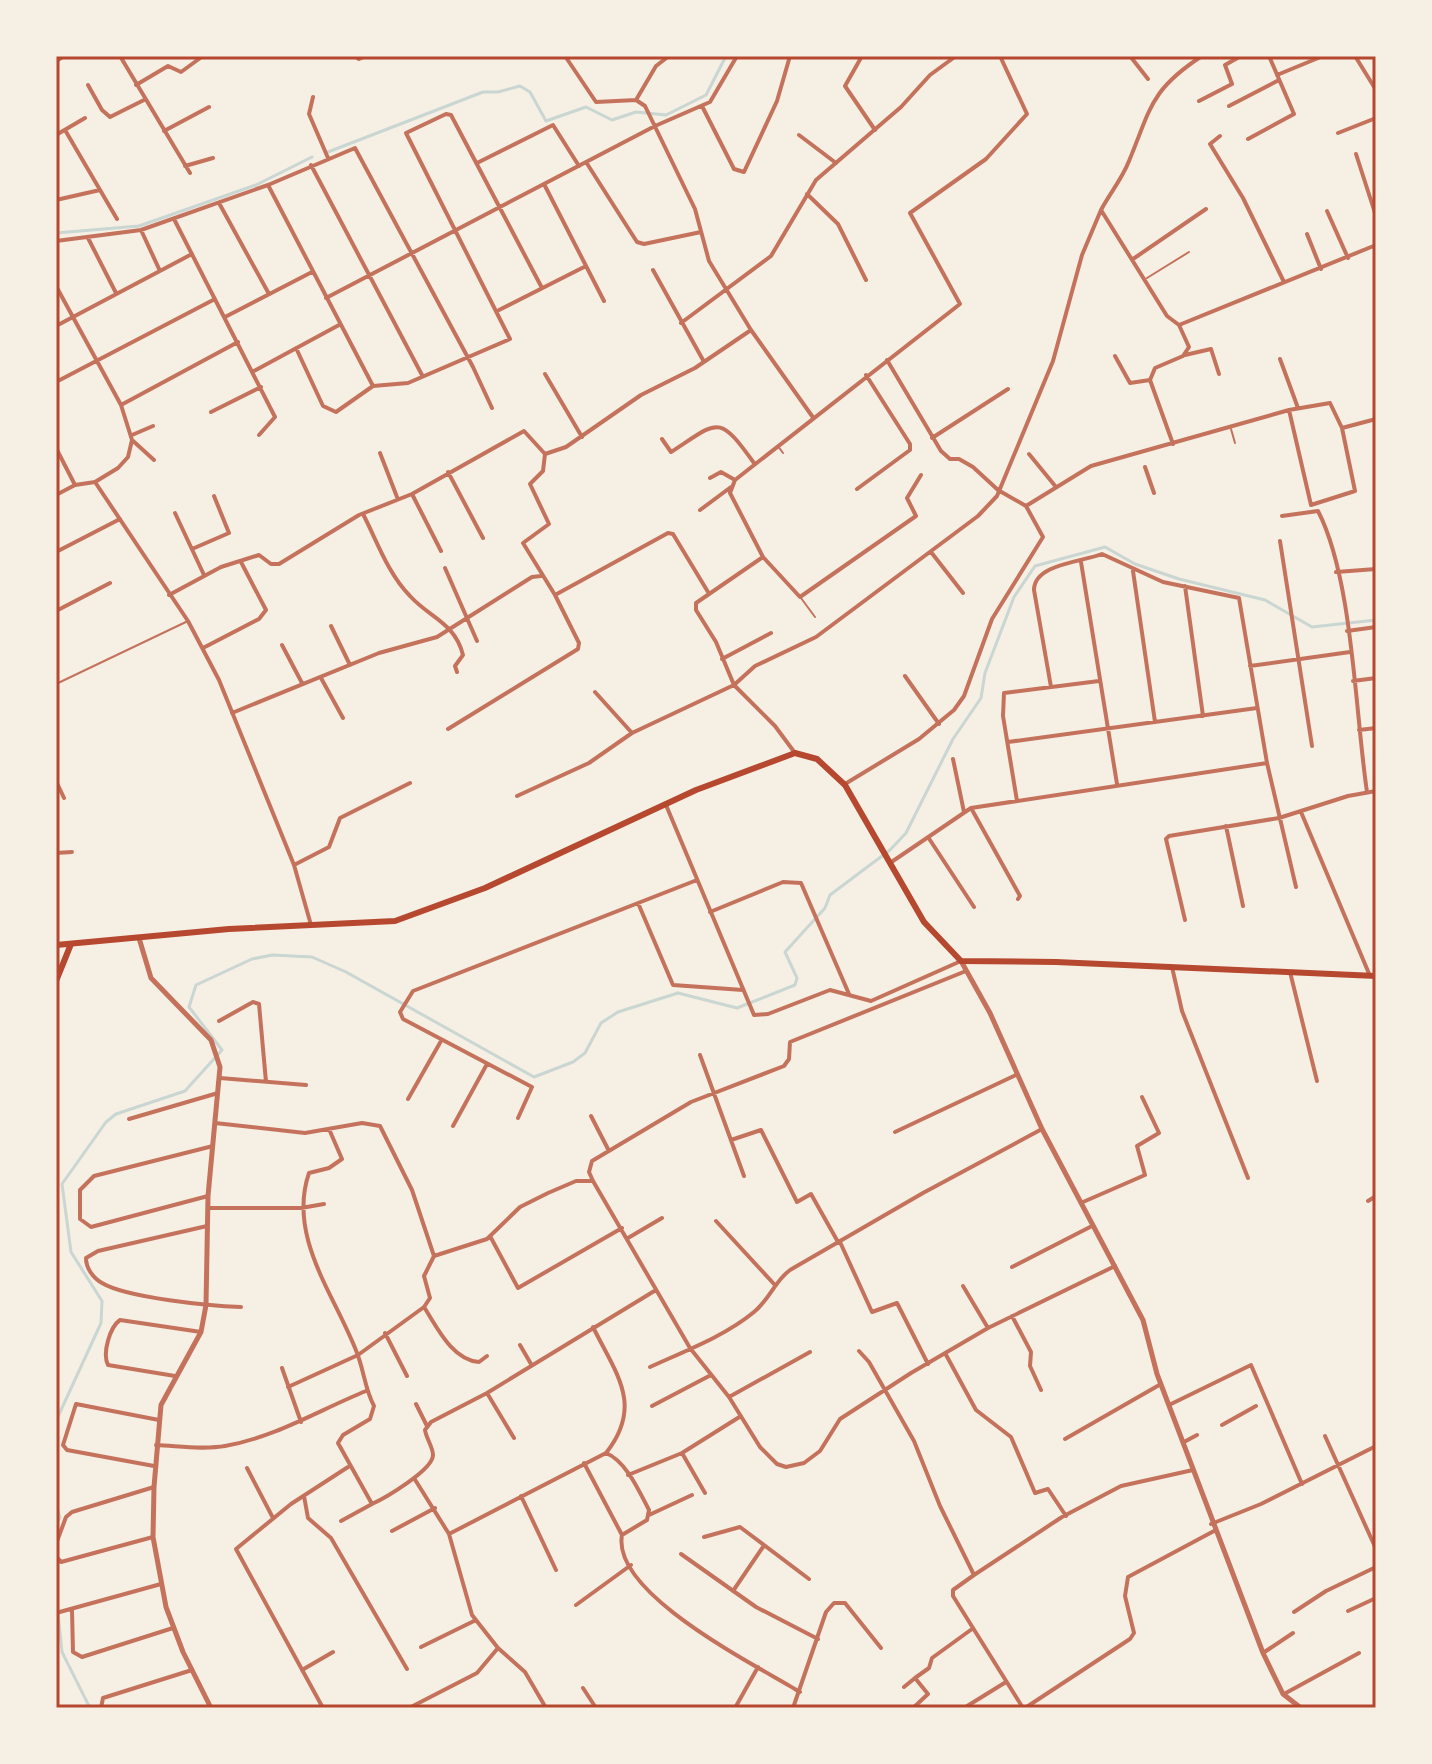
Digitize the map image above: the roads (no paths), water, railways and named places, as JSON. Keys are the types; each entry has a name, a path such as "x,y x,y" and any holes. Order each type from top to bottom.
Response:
{"main road":[{"path":"56,945 311,925 379,923 425,912 485,888 665,803 795,753 817,759 845,785 924,922 961,961 1373,976"},
{"path":"56,981 71,944"}],"street":[{"path":"56,61 63,56"},
{"path":"120,56 190,173"},
{"path":"136,85 168,66 181,72 203,56"},
{"path":"354,56 359,59 366,56"},
{"path":"565,56 596,102 636,100 650,114 695,209 703,247 751,330 813,416"},
{"path":"636,100 656,66 669,56"},
{"path":"326,298 655,126 714,99 737,56"},
{"path":"702,106 734,169 744,172 777,101 790,56"},
{"path":"862,56 845,86 875,130"},
{"path":"681,323 771,256 807,194 930,75 956,56"},
{"path":"921,475 907,498 916,516 800,597 763,557 730,493 735,480 754,463 960,304 910,213 986,159 1027,114 1000,56"},
{"path":"1130,56 1148,79"},
{"path":"517,796 589,763 632,733 734,685 755,666 816,637 978,516 998,490 1053,361 1082,255 1101,210 1129,163 1145,118 1160,89 1202,56"},
{"path":"1199,101 1232,84 1225,65 1241,56"},
{"path":"1248,139 1293,116 1269,56"},
{"path":"1229,106 1278,77 1323,56"},
{"path":"1355,56 1376,90"},
{"path":"88,85 102,110 110,117 144,100"},
{"path":"313,97 309,114 328,158"},
{"path":"164,131 209,107"},
{"path":"296,348 321,402 329,411 336,412 373,386 396,386 510,339 406,133 408,128 451,115 542,288"},
{"path":"56,135 85,118"},
{"path":"1338,133 1376,118"},
{"path":"477,163 550,125 558,128 579,166"},
{"path":"65,130 117,219"},
{"path":"799,135 836,163"},
{"path":"1220,136 1210,144 1243,198 1284,282"},
{"path":"56,241 141,230 268,185 352,148 359,151 469,358 492,408"},
{"path":"1356,154 1376,216"},
{"path":"185,166 213,158"},
{"path":"587,162 632,239 644,244 701,232"},
{"path":"311,165 422,376"},
{"path":"544,184 604,301"},
{"path":"268,185 373,386"},
{"path":"56,200 100,190"},
{"path":"807,194 838,224 866,280"},
{"path":"219,203 269,294"},
{"path":"1133,259 1206,209"},
{"path":"1101,210 1167,316 1179,325 1189,347 1183,356"},
{"path":"1327,211 1348,258"},
{"path":"174,219 275,417 259,435"},
{"path":"141,230 160,271"},
{"path":"1307,234 1321,269"},
{"path":"88,237 116,293"},
{"path":"1179,325 1376,245"},
{"path":"56,326 192,254"},
{"path":"498,310 586,266"},
{"path":"653,270 703,360"},
{"path":"225,317 312,272"},
{"path":"56,286 121,405 132,438 154,460"},
{"path":"56,382 215,299"},
{"path":"254,371 339,325"},
{"path":"545,454 582,437 641,395 751,330"},
{"path":"121,405 238,342"},
{"path":"1173,444 1150,380 1155,368 1211,349 1219,374"},
{"path":"1115,356 1130,383 1150,380"},
{"path":"1280,359 1298,408"},
{"path":"845,785 939,724 954,710 964,696 992,619 1043,537 1026,506 998,490 973,467 945,455 887,360"},
{"path":"545,374 582,437"},
{"path":"857,489 910,450 910,444 866,375"},
{"path":"211,412 261,387"},
{"path":"932,438 1008,389"},
{"path":"1026,506 1091,466 1289,410 1330,403 1342,428 1355,491 1282,516"},
{"path":"1289,410 1311,508"},
{"path":"1342,428 1376,419"},
{"path":"56,495 75,485 95,482 124,462 132,438 153,426"},
{"path":"662,439 671,452 708,428 723,427 730,429 754,463"},
{"path":"169,595 204,575 261,555 271,564 279,564 363,513 397,497 412,494 524,431 545,454 543,471 530,484 549,524 523,543 555,595 579,643 578,649 448,729"},
{"path":"56,448 75,485"},
{"path":"380,453 397,497"},
{"path":"1029,454 1056,487"},
{"path":"1145,467 1154,493"},
{"path":"448,472 483,538"},
{"path":"710,478 721,472 735,480"},
{"path":"95,482 203,648 294,865 311,925"},
{"path":"700,510 731,487"},
{"path":"412,494 441,551"},
{"path":"192,549 229,533 214,496"},
{"path":"1311,508 1318,511 1329,535 1350,652 1367,792"},
{"path":"175,513 204,575"},
{"path":"363,513 387,563 410,596 452,629 463,655 455,666 457,672"},
{"path":"56,552 120,519"},
{"path":"555,595 668,533 673,534 708,592"},
{"path":"1280,541 1312,746"},
{"path":"931,552 963,593"},
{"path":"1051,687 1034,582 1042,572 1102,554 1133,571 1239,598 1267,763 1296,887"},
{"path":"763,557 708,592 696,603 696,610 734,685 775,726 795,753"},
{"path":"203,648 259,619 266,610 240,561"},
{"path":"1081,562 1117,784"},
{"path":"445,568 477,641"},
{"path":"1336,572 1376,569"},
{"path":"1133,571 1155,722"},
{"path":"232,713 350,665 437,637 532,577 541,576"},
{"path":"56,611 110,583"},
{"path":"1185,586 1203,716"},
{"path":"331,626 350,665"},
{"path":"1346,630 1376,627"},
{"path":"722,659 771,633"},
{"path":"282,645 302,683"},
{"path":"1250,666 1350,652"},
{"path":"905,676 939,724"},
{"path":"321,678 343,718"},
{"path":"1353,681 1376,678"},
{"path":"1017,801 1003,716 1006,691 1100,681"},
{"path":"595,692 632,733"},
{"path":"1008,742 1257,708"},
{"path":"1359,730 1376,728"},
{"path":"953,759 964,812"},
{"path":"889,862 971,808 1267,763"},
{"path":"56,781 64,798"},
{"path":"294,865 329,847 340,818 410,783"},
{"path":"1185,920 1166,839 1174,834 1279,818 1376,791"},
{"path":"665,803 751,1010 760,1016 830,990 849,994 856,999 881,999 961,961 990,1013 1042,1129 1095,1224 1143,1320 1161,1384 1212,1528 1283,1694 1301,1708"},
{"path":"971,808 1020,896 1018,899"},
{"path":"1301,811 1373,976"},
{"path":"1226,826 1243,906"},
{"path":"928,837 974,907"},
{"path":"56,853 72,852"},
{"path":"518,1118 532,1087 403,1019 400,1012 406,1000 413,991 697,880"},
{"path":"710,912 795,880 801,883 849,994"},
{"path":"638,903 673,985 743,990"},
{"path":"139,938 151,978 159,990 211,1040 220,1067 208,1196 206,1305 201,1332 161,1405 154,1466 153,1537 173,1628 211,1708"},
{"path":"1172,967 1182,1011 1248,1178"},
{"path":"967,971 790,1042 789,1059 770,1075 713,1092 660,1118 590,1165 593,1181 690,1348 729,1397 760,1447 777,1464 786,1467 804,1463 820,1451 840,1419 945,1353 988,1328 1115,1266"},
{"path":"1290,972 1317,1081"},
{"path":"219,1021 253,1002 259,1004 266,1082"},
{"path":"408,1099 441,1041"},
{"path":"700,1055 744,1176"},
{"path":"453,1126 487,1064"},
{"path":"895,1132 1016,1075"},
{"path":"220,1078 306,1085"},
{"path":"129,1119 218,1093"},
{"path":"1083,1202 1145,1175 1137,1146 1159,1133 1142,1097"},
{"path":"591,1116 609,1151"},
{"path":"215,1123 305,1133 362,1123 380,1126 412,1190 434,1256"},
{"path":"329,1129 342,1159 329,1168 310,1172 301,1208 307,1240 358,1355 366,1391 374,1406 370,1419 343,1435 338,1443 348,1467 372,1504"},
{"path":"650,1367 751,1314 763,1304 774,1284 790,1270 1042,1129"},
{"path":"731,1140 761,1130 797,1202 811,1194 839,1242 872,1312 897,1303 928,1364"},
{"path":"208,1196 91,1227 80,1219 81,1187 96,1174 213,1146"},
{"path":"288,1387 358,1355 424,1307 430,1298 424,1276 434,1256 490,1236 520,1207 576,1181 593,1181"},
{"path":"1368,1201 1376,1196"},
{"path":"209,1208 301,1208 324,1204"},
{"path":"628,1238 662,1218"},
{"path":"716,1221 774,1284"},
{"path":"1012,1267 1095,1224"},
{"path":"209,1225 98,1251 86,1258 85,1262 92,1274 109,1286 206,1305 241,1307"},
{"path":"490,1236 518,1288 622,1228"},
{"path":"963,1286 988,1328"},
{"path":"427,1426 656,1290"},
{"path":"424,1307 441,1335 464,1358 479,1362 487,1356"},
{"path":"1012,1316 1031,1352 1030,1366 1041,1390"},
{"path":"175,1376 108,1365 105,1357 113,1326 120,1320 201,1332"},
{"path":"449,1534 606,1453 624,1424 627,1402 593,1327"},
{"path":"385,1333 407,1376"},
{"path":"520,1345 531,1364"},
{"path":"859,1351 869,1362 914,1441 940,1506 974,1575"},
{"path":"729,1397 810,1352"},
{"path":"945,1353 976,1410 1011,1437 1035,1493 1048,1489 1066,1516"},
{"path":"1169,1405 1251,1365 1302,1484"},
{"path":"282,1368 301,1422"},
{"path":"652,1406 711,1375"},
{"path":"1065,1439 1161,1384"},
{"path":"156,1445 226,1446 301,1422 366,1391"},
{"path":"487,1393 514,1438"},
{"path":"154,1466 67,1450 63,1445 69,1417 74,1407 80,1404 159,1420"},
{"path":"341,1521 414,1478 433,1457 425,1435 427,1426 416,1404"},
{"path":"1222,1425 1256,1406"},
{"path":"628,1475 682,1453 741,1416"},
{"path":"1184,1442 1197,1435"},
{"path":"1325,1436 1376,1549"},
{"path":"1194,1470 1121,1486 1066,1516 953,1590 953,1596 972,1629 1024,1708 1130,1639 1134,1633 1125,1596 1128,1577 1212,1528 1376,1446"},
{"path":"606,1453 614,1457 628,1475 648,1517"},
{"path":"682,1453 705,1493"},
{"path":"584,1463 622,1535 622,1545 643,1584 677,1617 800,1692"},
{"path":"323,1708 236,1549 273,1518 348,1467"},
{"path":"247,1468 273,1518"},
{"path":"414,1478 449,1534 466,1601 476,1620 498,1648 525,1672 546,1708"},
{"path":"56,1544 66,1517 72,1512 154,1487"},
{"path":"622,1535 648,1517 692,1495"},
{"path":"304,1496 308,1518 331,1538 407,1669"},
{"path":"521,1496 556,1570"},
{"path":"392,1531 435,1508"},
{"path":"704,1537 740,1527 809,1579"},
{"path":"56,1556 61,1562 153,1537"},
{"path":"733,1591 763,1547"},
{"path":"681,1554 733,1591 818,1639"},
{"path":"576,1605 631,1565"},
{"path":"1294,1612 1326,1591 1376,1567"},
{"path":"59,1613 161,1584"},
{"path":"1348,1611 1376,1598"},
{"path":"793,1708 830,1606 845,1603 881,1648"},
{"path":"72,1610 73,1652 82,1657 173,1628"},
{"path":"421,1647 476,1620"},
{"path":"904,1687 929,1668 932,1658 972,1629"},
{"path":"1263,1653 1293,1633"},
{"path":"409,1708 477,1673 498,1648"},
{"path":"302,1670 333,1652"},
{"path":"1283,1694 1359,1653"},
{"path":"737,1707 758,1667"},
{"path":"101,1708 103,1698 192,1670"},
{"path":"913,1708 928,1694 915,1678"},
{"path":"964,1708 1006,1682"},
{"path":"583,1688 596,1708"}],"lane":[{"path":"1146,279 1189,252"},
{"path":"1231,428 1235,443"},
{"path":"777,445 783,453"},
{"path":"800,597 815,617"},
{"path":"56,684 188,621"}],"waterway":[{"path":"328,152 483,92 498,92 520,86 530,92 546,121 586,107 612,120 636,112 666,115 706,95 726,56"},
{"path":"56,233 139,226 256,185 312,157"},
{"path":"56,1421 101,1323 102,1301 71,1252 62,1184 106,1122 116,1114 185,1091 222,1050 189,1007 196,985 252,959 272,955 312,957 346,972 534,1077 573,1062 585,1053 601,1023 618,1012 678,993 737,1008 795,985 797,978 785,952 825,908 830,895 890,850 906,833 953,739 981,698 985,673 1014,597 1035,566 1105,547 1135,564 1179,579 1265,600 1312,627 1376,620"},
{"path":"56,1503 60,1518 56,1524"},
{"path":"56,1594 62,1652 90,1708"}]}
